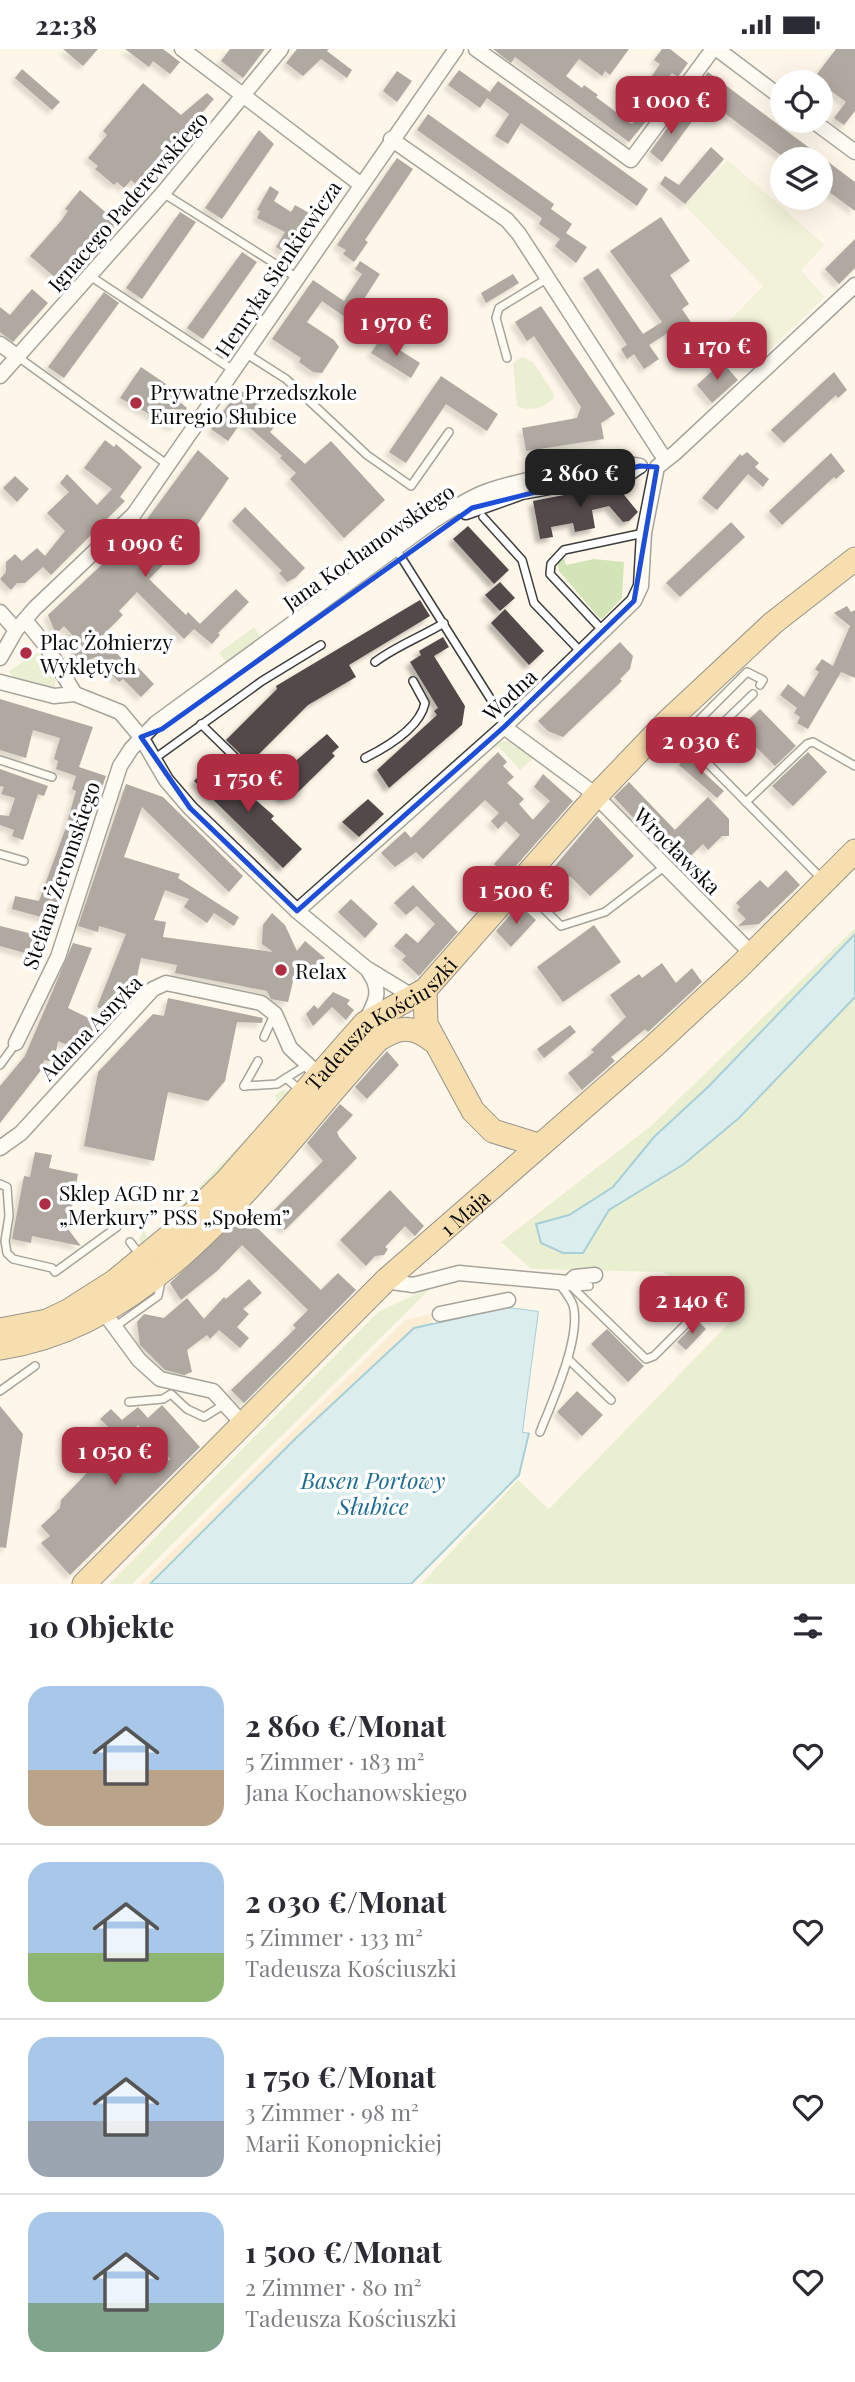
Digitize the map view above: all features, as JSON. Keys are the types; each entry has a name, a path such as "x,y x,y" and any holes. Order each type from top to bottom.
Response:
{"main road":[{"name":"Tadeusza Kościuszki","path":"302,1093 313,1070 365,1023 418,993 596,796 675,730 773,623 855,559"},
{"name":"1 Maja","path":"84,1584 385,1281 654,1046 752,954 855,851"},
{"path":"418,993 433,1041 481,1120 505,1137 538,1145"},
{"name":"Tadeusza Kościuszki","path":"0,1348 109,1319 149,1262 226,1181 302,1093 390,1032 410,1028 421,1031 433,1041"},
{"name":"Tadeusza Kościuszki","path":"0,1330 47,1321 149,1262"}],"street":[{"path":"182,49 360,184"},
{"name":"Ignacego Paderewskiego","path":"0,376 163,193 245,97 281,49"},
{"name":"Henryka Sienkiewicza","path":"0,658 20,625 134,514 391,139 456,49"},
{"path":"476,49 631,160 715,49 770,89"},
{"path":"829,133 855,152"},
{"path":"391,139 507,220 549,278 661,462 675,453 855,285"},
{"path":"0,344 18,357"},
{"name":"Jana Kochanowskiego","path":"145,734 156,723 399,552 433,521 483,493 610,465 630,463 640,466 661,462"},
{"name":"Wodna","path":"297,911 504,727 582,655 634,601 638,591 644,533 661,462"},
{"path":"0,612 46,646 75,694"},
{"path":"0,682 54,696 75,694 120,712 145,734 153,759 190,808 297,911 366,968 378,984 373,1007 365,1023"},
{"name":"Wrocławska","path":"504,727 596,796 752,954"},
{"name":"Stefana Żeromskiego","path":"16,1043 58,957 120,766 145,734"},
{"path":"366,968 418,993"},
{"name":"Adama Asnyka","path":"0,1148 21,1133 81,1064 160,984 174,983 261,1003 275,1014"},
{"path":"275,1014 290,1048 313,1070"},
{"path":"385,1281 413,1285 458,1273 567,1284 575,1277 592,1281"},
{"path":"440,1314 468,1304 508,1300"},
{"path":"109,1319 139,1360 160,1379 213,1391 242,1423"}],"lane":[{"path":"163,193 296,277"},
{"path":"90,276 233,370"},
{"path":"507,358 496,318 499,308 549,278"},
{"path":"245,353 286,379 367,455 411,486 449,432"},
{"path":"18,357 168,466"},
{"path":"483,517 522,560 534,603 582,655"},
{"path":"605,632 550,574 551,564 564,550 644,533"},
{"name":"Wrocławska","path":"399,552 504,727"},
{"path":"375,661 392,649 411,643 444,623"},
{"path":"153,759 262,681 321,645"},
{"path":"760,685 762,680 747,672 675,730 825,881"},
{"path":"365,758 383,749 422,716 425,703 413,681"},
{"path":"695,750 753,694"},
{"path":"201,725 249,771"},
{"path":"746,802 807,744 813,743 855,766"},
{"path":"0,760 52,777"},
{"path":"0,853 24,861"},
{"path":"519,884 561,926 605,912 664,867"},
{"path":"264,1037 275,1014"},
{"name":"Stefana Żeromskiego","path":"0,1065 16,1043"},
{"path":"258,1061 244,1086 277,1084 302,1093"},
{"path":"0,1184 7,1187 9,1216 5,1241 7,1253 13,1259 52,1268 55,1272 117,1227"},
{"path":"567,1284 646,1359 654,1356 696,1314"},
{"path":"540,1432 568,1359 575,1315 567,1284"},
{"path":"568,1359 611,1400"},
{"path":"0,1391 35,1366"},
{"path":"129,1402 163,1399 171,1394 187,1409 204,1416 225,1404"}],"highlighted area":[{"path":"640,466 657,467 634,601 504,727 297,911 190,808 141,737 162,729 472,508"}],"green space":[{"path":"728,160 770,197 770,210 785,210 825,245 801,270 825,297 758,361 754,351 728,322 763,286 684,205"},
{"path":"522,357 533,362 553,392 554,398 542,407 527,409 517,406 513,363"},
{"path":"564,558 566,565 594,559 624,562 622,598 603,618 600,619 559,571 557,561"},
{"path":"254,627 264,641 229,666 219,653"},
{"path":"42,650 56,677 55,687 15,680 9,671"},
{"path":"509,741 534,758 520,770 499,747 492,749 500,742"},
{"path":"855,928 855,934 709,1086 654,1137 613,1187 569,1215 537,1223 583,1253 609,1210 684,1164 739,1118 855,997 855,1584 421,1584 518,1480 549,1509 735,1317 663,1272 531,1269 501,1242 652,1125"},
{"path":"283,1090 293,1092 233,1162 142,1248 139,1239 144,1229 147,1237 155,1232 278,1106 275,1095"},
{"path":"433,1286 132,1584 109,1584 378,1312"}],"sand":[{"path":"431,1314 433,1323 421,1325 404,1336 296,1438 150,1584 139,1584 405,1320"}],"water":[{"path":"855,934 855,997 739,1118 684,1164 609,1210 583,1253 563,1253 541,1243 536,1224 569,1215 613,1187 654,1137 709,1086"},
{"name":"Basen Portowy Słubice","path":"508,1307 539,1311 523,1432 529,1433 519,1475 411,1584 150,1584 296,1438 414,1328"}],"pier":[{"path":"508,1304 539,1308 542,1312 527,1429 532,1433 523,1432 539,1311 508,1307 433,1323 432,1320"}],"building":[{"path":"63,49 98,49 83,66"},
{"path":"125,49 163,49 180,62 170,74 153,61 149,67"},
{"path":"230,49 265,49 243,78 221,61"},
{"path":"297,49 329,49 327,51 352,70 347,78 321,59 303,76 286,63"},
{"path":"493,49 629,49 610,75 605,71 602,76 579,59 566,76 582,88 584,85 598,95 596,97 632,124 648,104 640,94 660,64 654,60 662,49 670,49 688,63 678,77 672,73 659,90 662,92 656,99 661,103 629,142 515,57 511,63"},
{"path":"836,49 855,49 855,111 844,125 834,118 846,102 833,92 833,70 820,70"},
{"path":"22,69 60,102 52,110 15,78"},
{"path":"459,70 490,92 498,81 648,189 637,206 521,123 508,144 495,136 509,114 487,98 480,108 448,85"},
{"path":"397,71 412,81 397,102 383,91"},
{"path":"708,72 770,118 770,133 790,133 808,147 770,147 719,109 722,104 698,85"},
{"path":"143,83 181,115 207,93 214,99 201,114 207,120 145,192 131,180 124,188 117,182 114,185 95,169 98,166 88,158 107,135 103,131"},
{"path":"680,110 693,120 662,162 650,152"},
{"path":"428,114 554,204 551,209 572,224 566,233 587,247 576,263 555,246 560,239 539,224 542,218 417,130"},
{"path":"259,130 274,144 222,219 205,208"},
{"path":"711,147 724,159 685,204 660,184 665,176 679,185"},
{"path":"397,158 413,169 365,240 368,242 354,262 343,254 346,250 337,245"},
{"path":"833,166 855,182 855,211 833,195"},
{"path":"270,186 279,192 274,201 291,212 295,205 318,218 292,257 276,247 285,232 257,218 260,211 257,210"},
{"path":"80,190 118,223 63,284 30,256 61,221 68,211 65,209"},
{"path":"180,212 196,222 142,299 126,288"},
{"path":"661,217 690,261 670,275 689,304 682,309 708,347 688,361 669,332 649,345 659,359 644,369 634,354 627,359 621,349 627,345 583,278 598,268 643,334 662,322 610,251"},
{"path":"855,239 855,268 839,284 825,269"},
{"path":"242,252 257,262 203,339 187,328"},
{"path":"360,261 380,274 357,310 362,313 355,324 322,301 307,322 334,340 339,347 322,373 313,372 299,362 301,358 272,339 313,280 344,301 362,274 355,269"},
{"path":"513,274 519,283 486,303 481,293"},
{"path":"32,289 48,303 13,342 0,332 0,307 10,315"},
{"path":"104,292 119,303 64,378 48,367"},
{"path":"541,306 615,414 601,423 604,439 526,451 522,428 577,418 581,407 534,336 527,341 515,322"},
{"path":"381,338 420,363 411,378 371,353"},
{"path":"722,362 738,380 712,403 697,385"},
{"path":"141,367 166,384 163,388 187,408 173,427 120,398"},
{"path":"834,372 847,390 838,398 836,395 784,443 771,430"},
{"path":"441,376 498,414 487,431 446,404 406,463 389,452"},
{"path":"239,389 267,410 265,414 276,425 270,432 305,464 331,441 385,500 344,538 290,479 296,473 280,458 282,456 242,421 228,441 211,429"},
{"path":"105,440 114,447 116,444 142,467 120,497 125,501 51,575 43,567 25,583 17,583 11,590 0,579 6,572 6,562 15,554 22,561 37,548 45,556 65,531 47,513 69,492 60,483 67,474 97,505 112,489 84,468"},
{"path":"198,450 229,478 186,541 165,528 151,550 164,564 149,579 186,615 188,612 200,624 236,589 249,602 218,633 220,635 212,644 194,629 184,639 137,592 119,611 123,615 101,637 131,668 135,664 154,684 141,697 123,679 119,682 95,657 73,669 66,657 83,647 64,626 56,634 48,615 139,530"},
{"path":"747,452 759,463 755,467 769,479 763,487 748,474 717,510 702,498 740,454 742,456"},
{"path":"831,453 845,471 836,479 834,477 782,525 769,511"},
{"path":"15,476 29,489 17,502 3,488"},
{"path":"616,485 638,512 629,521 623,522 609,506 592,510 595,528 575,532 573,523 551,527 553,537 540,539 533,501"},
{"path":"245,507 305,568 295,578 287,582 279,573 282,571 232,521"},
{"path":"731,522 745,537 680,597 666,583"},
{"path":"468,526 509,570 494,584 453,539"},
{"path":"500,582 515,598 500,611 485,595"},
{"path":"420,600 430,616 349,665 356,677 308,705 250,763 226,740 277,689 276,686"},
{"path":"847,606 851,612 855,610 855,678 841,672 808,729 797,723 800,717 794,713 797,708 780,695 788,684 804,697 819,672 815,669 822,659 833,666 850,626 834,613"},
{"path":"505,609 544,651 529,665 491,623"},
{"path":"443,637 449,647 434,656 465,706 462,725 389,788 377,770 437,715 434,711 438,708 410,662 421,655 419,651"},
{"path":"620,642 633,656 630,669 620,679 622,681 563,737 548,731 538,721"},
{"path":"0,699 93,727 79,767 106,776 56,921 12,909 15,896 39,901 65,830 76,791 72,789 76,776 56,769 58,761 54,759 60,738 33,730 26,758 0,750"},
{"path":"760,709 796,746 775,766 749,740 735,754 724,743"},
{"path":"327,734 339,747 332,753 335,756 296,794 283,799 271,786 276,778"},
{"path":"498,752 507,762 503,766 514,777 507,783 524,799 519,804 533,820 550,801 534,787 543,774 573,801 507,876 494,864 520,835 506,821 498,829 491,821 499,813 485,800 423,859 416,852 395,867 381,853 405,831 411,838"},
{"path":"808,752 827,772 793,806 772,786"},
{"path":"687,757 724,791 717,798 679,765"},
{"path":"213,762 274,816 271,819 302,849 283,868 194,781"},
{"path":"0,769 48,786 44,796 38,794 23,840 12,836 14,830 0,825 0,815 9,816 15,798 1,794 4,787 0,786"},
{"path":"629,782 675,830 708,797 729,819 729,836 722,836 708,850 703,844 679,867 614,797"},
{"path":"126,784 163,797 243,876 229,892 142,807 124,857 180,874 178,878 239,917 234,926 214,913 207,923 184,907 189,899 165,890 154,920 166,922 163,937 273,952 262,944 263,925 272,913 285,925 297,951 305,941 325,958 310,976 297,965 288,1002 271,999 267,991 175,973 177,965 141,958 135,986 110,1013 97,1007 126,934 99,926 98,932 78,926"},
{"path":"368,799 384,814 359,837 342,822"},
{"path":"597,816 634,856 590,896 570,876 563,885 550,872"},
{"path":"786,870 800,885 759,924 738,926 746,919 737,910 740,907 736,903 760,880 768,888"},
{"path":"413,885 458,932 419,976 402,960 406,956 394,946 406,933 418,943 435,924 417,906 406,915 394,903"},
{"path":"351,899 378,924 365,938 338,912"},
{"path":"519,905 536,920 511,947 496,931"},
{"path":"594,925 621,962 563,1002 537,967"},
{"path":"0,926 41,936 36,956 0,946"},
{"path":"73,943 92,948 68,1008 99,1023 79,1050 58,1041 54,1062 44,1060 42,1069 0,1123 0,1086 25,1056"},
{"path":"662,963 676,983 692,968 702,982 648,1032 645,1029 611,1057 615,1061 582,1090 568,1073 594,1052 591,1050 626,1017 610,995 639,974 642,978"},
{"path":"333,992 350,1000 347,1004 354,1010 346,1020 332,1007 313,1026 306,1014 314,1005 318,1009"},
{"path":"168,998 263,1018 262,1023 237,1022 225,1081 208,1101 168,1092 154,1161 84,1146 98,1072 153,1014 164,1016"},
{"path":"570,1025 576,1032 544,1058 537,1049"},
{"path":"387,1051 399,1065 367,1099 355,1087"},
{"path":"340,1104 353,1115 337,1132 357,1158 285,1230 269,1215 323,1161 307,1143"},
{"name":"Sklep AGD nr 2 „Merkury” PSS „Społem”","path":"35,1152 52,1155 49,1168 78,1174 68,1229 81,1246 32,1236 31,1243 12,1239 24,1176 30,1177"},
{"path":"390,1190 424,1226 415,1236 405,1226 385,1247 388,1249 384,1255 375,1256 366,1266 340,1240"},
{"path":"243,1214 321,1290 338,1273 356,1290 244,1403 231,1390 296,1328 293,1325 308,1310 242,1245 217,1271 181,1300 170,1283"},
{"path":"249,1279 262,1293 243,1309 249,1314 237,1327 249,1338 240,1348 219,1330 210,1339 207,1335 187,1350 192,1372 184,1375 165,1370 140,1345 137,1322 144,1314 164,1318 187,1298 204,1319 224,1297 226,1299"},
{"path":"698,1321 706,1329 686,1350 677,1342"},
{"path":"607,1329 644,1366 628,1382 591,1344"},
{"path":"577,1391 603,1415 582,1436 557,1412"},
{"path":"162,1405 200,1447 70,1575 41,1543 50,1536 41,1526 60,1508 61,1500 106,1453 109,1456 125,1441 132,1448 124,1456 171,1460 138,1425 123,1441 100,1419 111,1409 122,1420 138,1407 148,1418"},
{"path":"0,1406 23,1434 6,1548 0,1547"}],"place":[{"name":"Prywatne Przedszkole Euregio Słubice","path":"136,403"},
{"name":"Plac Żołnierzy Wyklętych","path":"26,653"},
{"name":"Relax","path":"281,970"},
{"name":"Sklep AGD nr 2 „Merkury” PSS „Społem”","path":"45,1204"}]}
